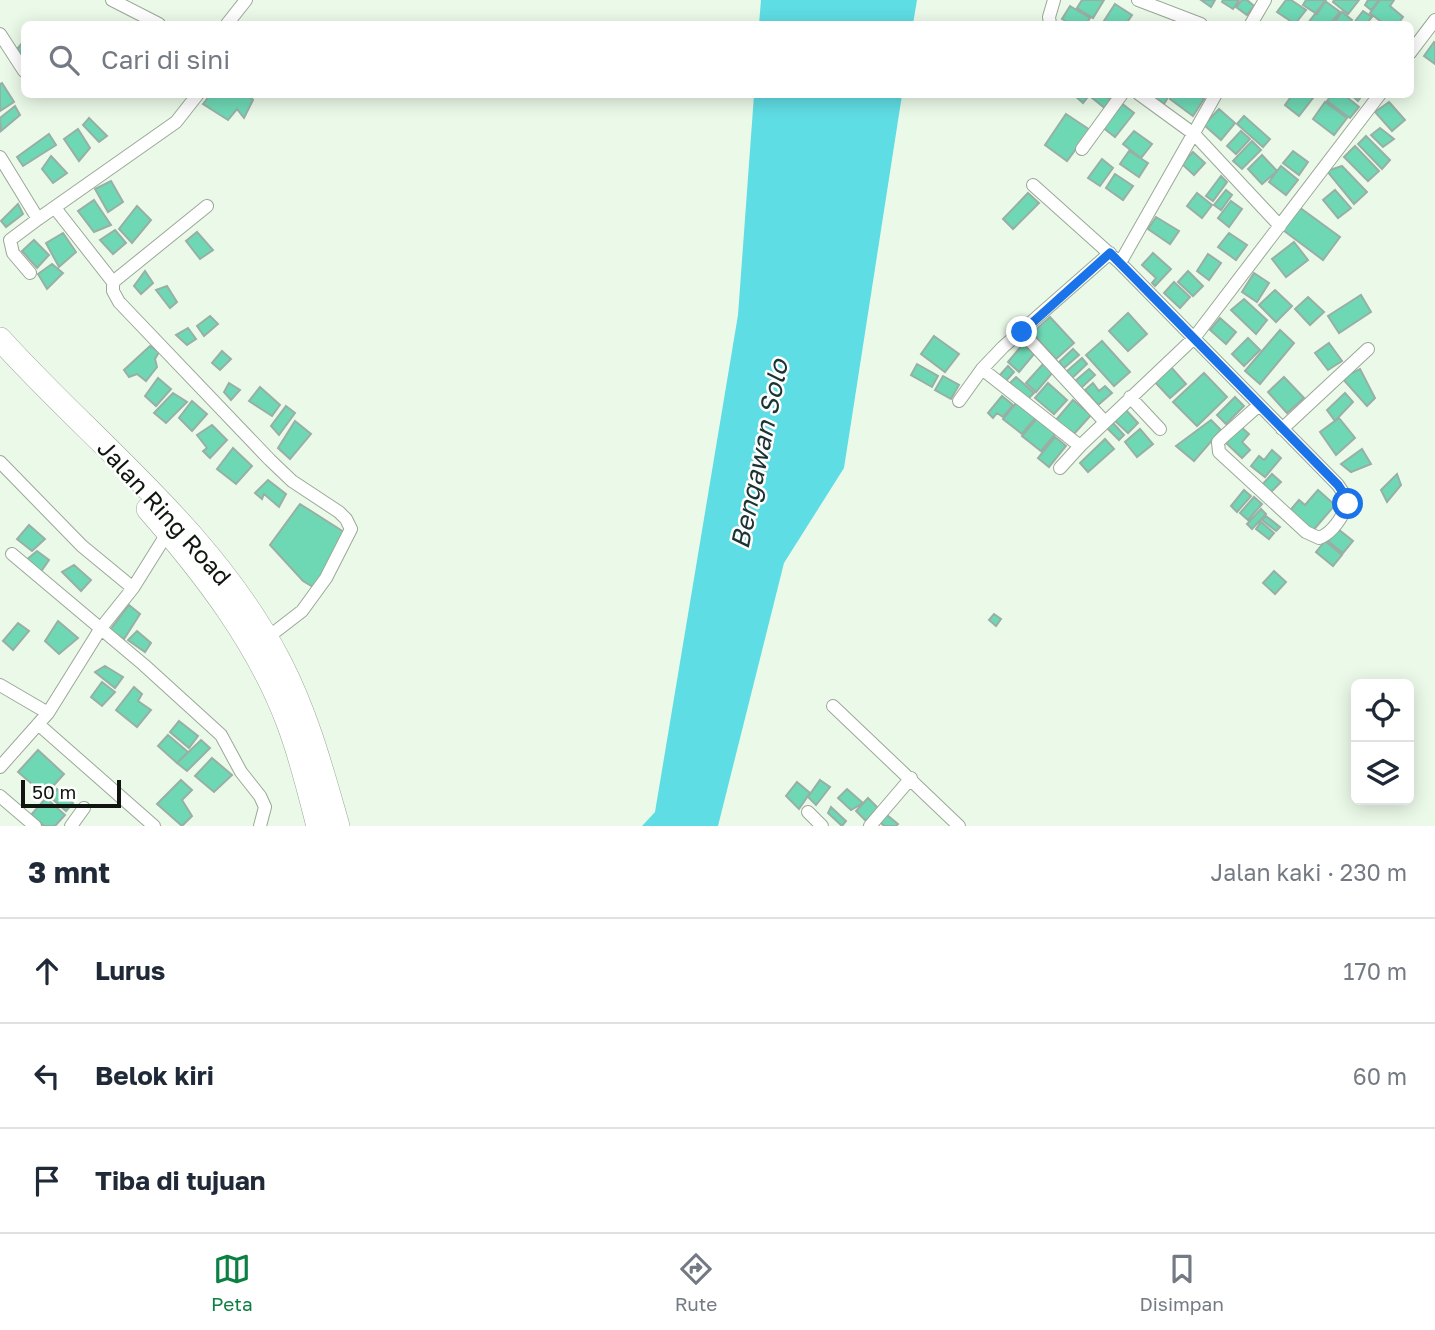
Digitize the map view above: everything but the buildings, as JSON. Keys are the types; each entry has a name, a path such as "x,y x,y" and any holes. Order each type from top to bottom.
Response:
{"highway":[{"name":"Jalan Ring Road","path":"0,339 195,538 235,589 267,638 300,705 312,736 338,826"},
{"name":"Jalan Ring Road","path":"0,360 111,469 168,532 236,623 288,722 318,826"}],"street":[{"path":"112,0 153,21"},
{"path":"230,21 246,0"},
{"path":"1050,21 1054,0"},
{"path":"1138,0 1156,4 1194,21"},
{"path":"1253,21 1265,0"},
{"path":"1414,48 1435,20"},
{"path":"0,34 21,66"},
{"path":"30,273 13,253 10,240 176,122 195,98"},
{"path":"1082,149 1119,98"},
{"path":"1144,98 1194,134 1280,226"},
{"path":"1120,263 1214,98"},
{"path":"1060,468 1130,397 1194,338 1377,98"},
{"path":"0,157 38,219"},
{"path":"1033,185 1110,253 1338,485 1348,500 1345,510 1325,536 1319,538 1306,532 1219,452 1219,442 1223,437 1258,406"},
{"path":"113,282 207,206"},
{"path":"55,208 113,282 113,291 119,302 270,460 292,481 346,519 351,529 326,578 302,611 267,638"},
{"path":"959,401 982,369 1003,347 1110,253"},
{"path":"1022,332 1105,422"},
{"path":"1282,429 1368,349"},
{"path":"982,369 1080,446"},
{"path":"1130,397 1160,429"},
{"path":"0,462 82,547 133,587"},
{"path":"0,767 48,713 101,628 133,587 168,532"},
{"path":"12,554 101,628 221,735 241,772 265,807 260,826"},
{"path":"0,685 48,713"},
{"path":"833,706 959,826"},
{"path":"38,724 154,826"},
{"path":"870,826 911,778"},
{"path":"0,796 35,826"},
{"path":"71,826 84,808"},
{"path":"808,812 822,826"}],"water":[{"path":"761,0 917,0 914,21 759,21"},
{"name":"Bengawan Solo","path":"754,98 902,98 844,468 784,563 718,826 642,826 655,812 738,315"}],"route":[{"path":"1022,332 1110,253 1338,485 1348,504"}]}
